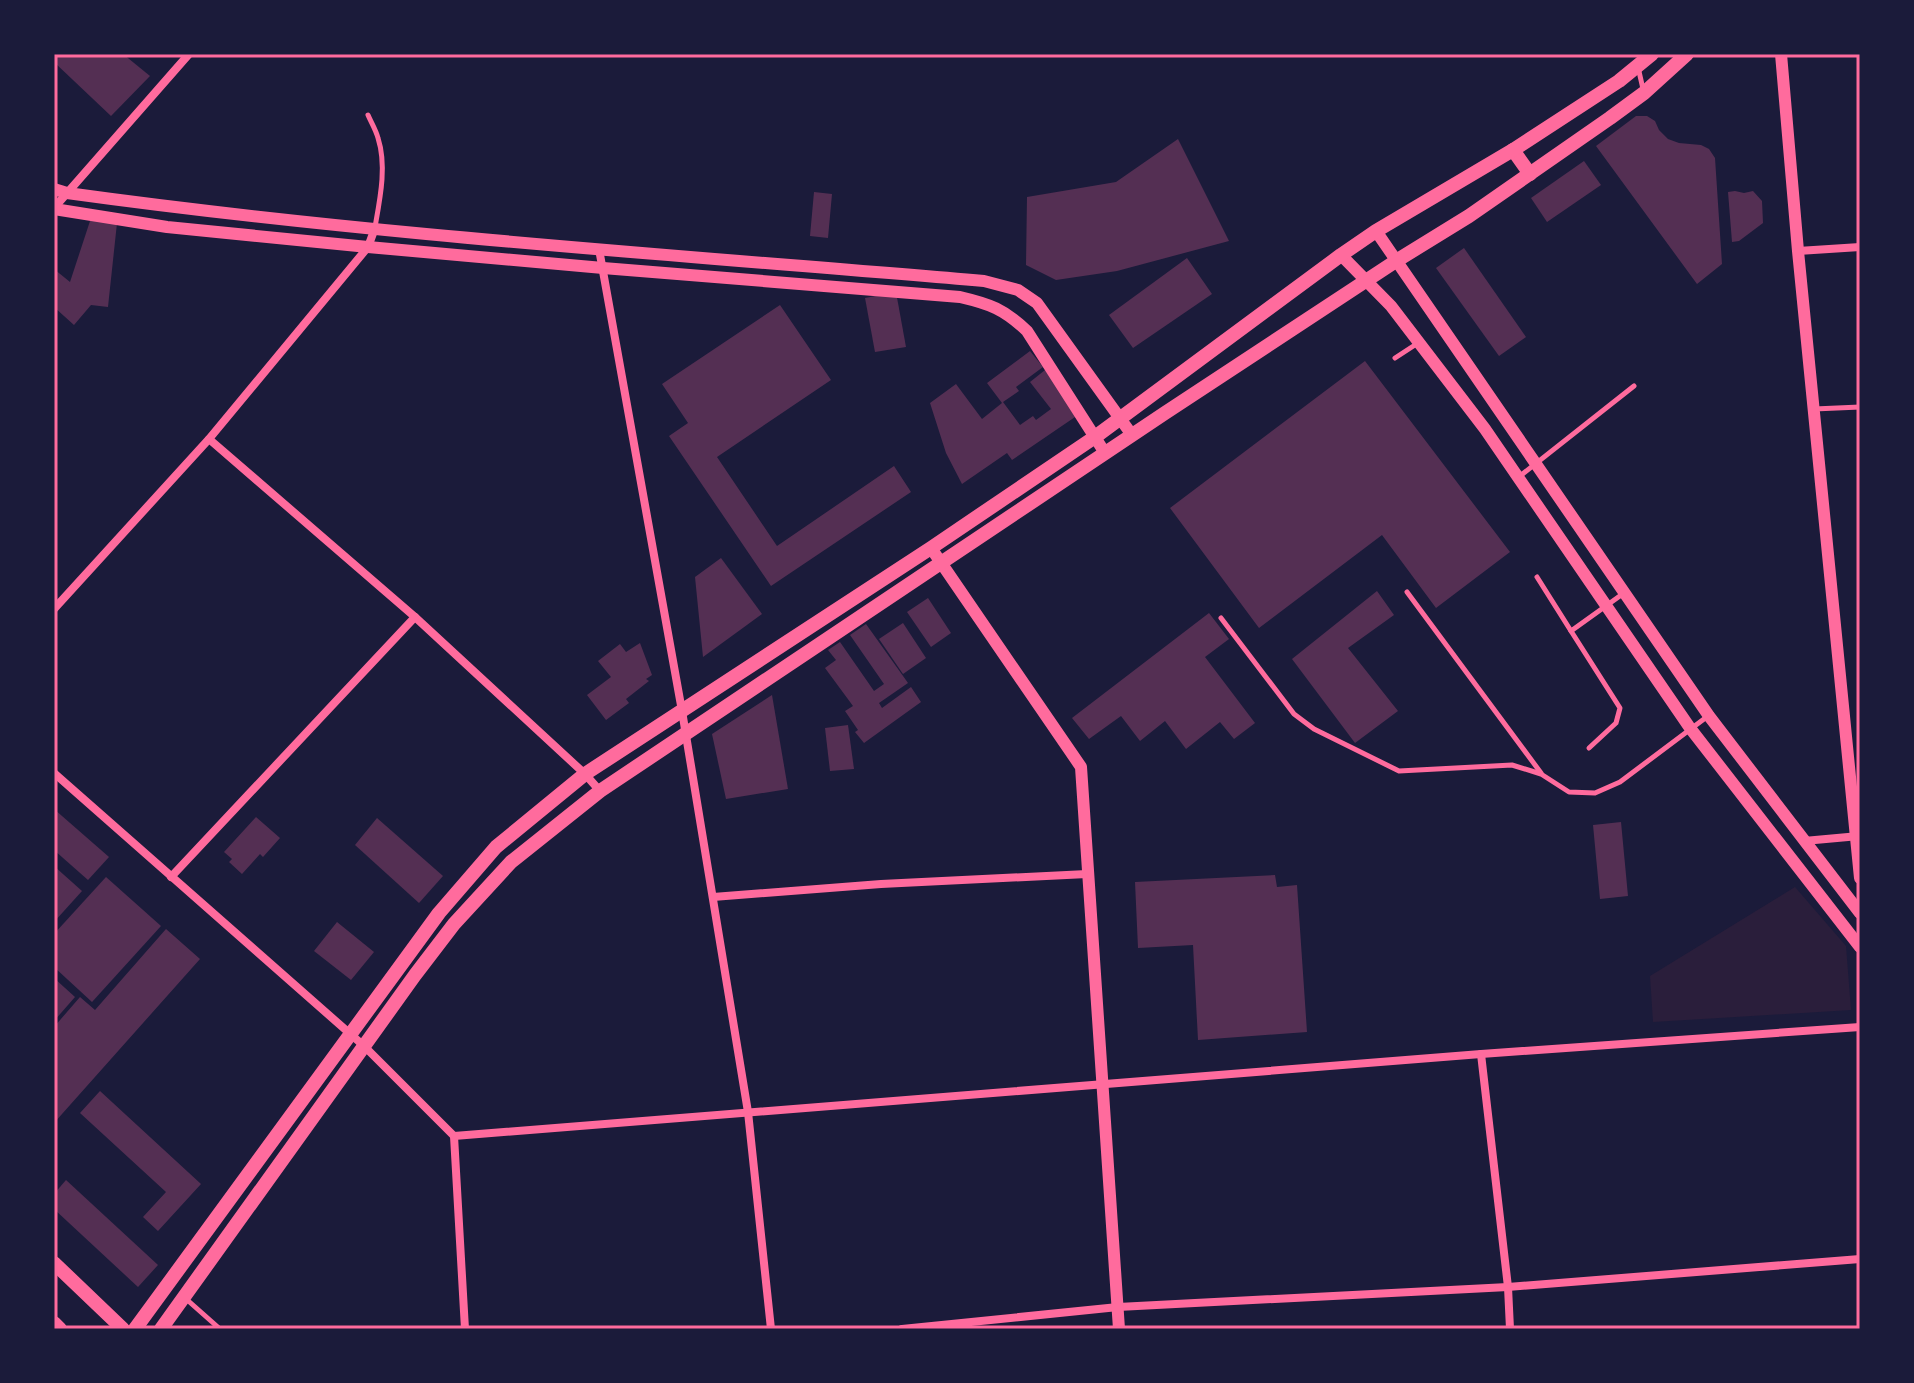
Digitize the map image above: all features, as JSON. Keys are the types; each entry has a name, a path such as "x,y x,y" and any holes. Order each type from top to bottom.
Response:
{"main road":[{"path":"135,1329 439,913 496,847 585,774 1095,437 1341,255 1513,150 1638,67 1652,54"},
{"path":"161,1329 454,924 511,862 600,791 685,733 1587,135 1644,93 1687,54"},
{"path":"1571,111 1587,135"},
{"path":"1513,150 1530,174"},
{"path":"1234,334 1249,357"},
{"path":"439,913 454,924"},
{"path":"220,1213 236,1224"},
{"path":"54,1263 123,1329"},
{"path":"54,1323 60,1329"}],"street":[{"path":"54,208 189,54"},
{"path":"1781,54 1860,878"},
{"path":"54,189 217,212 375,228 984,281 1018,290 1037,303 1132,435"},
{"path":"54,208 216,232 960,297 987,303 1010,314 1027,331 1105,453"},
{"path":"216,232 217,212"},
{"path":"54,609 209,439 368,247 375,228"},
{"path":"1376,231 1709,716 1860,913"},
{"path":"1798,251 1860,247"},
{"path":"599,249 682,711 748,1112 771,1329"},
{"path":"1341,255 1391,306 1485,429 1690,728 1860,947"},
{"path":"817,285 819,267"},
{"path":"209,439 415,617 600,791"},
{"path":"931,548 1081,767 1119,1329"},
{"path":"171,877 415,617"},
{"path":"54,773 364,1046 454,1136 465,1329"},
{"path":"1744,798 1761,784"},
{"path":"1804,841 1858,836"},
{"path":"713,897 881,884 1087,874"},
{"path":"454,1136 1104,1083 1860,1027"},
{"path":"1481,1054 1508,1287 1510,1329"},
{"path":"902,1329 1118,1307 1508,1287 1860,1259"}],"lane":[{"path":"1638,67 1644,93"},
{"path":"368,115 378,138 382,159 375,228"},
{"path":"1395,358 1418,343"},
{"path":"1519,477 1634,386"},
{"path":"1814,409 1860,407"},
{"path":"1537,577 1620,708 1616,723 1589,748"},
{"path":"1407,592 1541,774"},
{"path":"1571,631 1625,592"},
{"path":"1221,618 1294,714 1314,729 1399,771 1512,765 1541,774 1569,792 1595,793 1620,782 1709,716"},
{"path":"782,645 793,661"},
{"path":"184,1297 220,1329"}],"shaded area":[{"path":"1795,887 1846,946 1851,1010 1653,1022 1650,976"}],"building":[{"path":"54,54 123,54 150,76 111,116 54,62"},
{"path":"1636,116 1647,116 1655,121 1668,139 1701,145 1709,149 1715,158 1722,264 1697,284 1596,146"},
{"path":"1178,139 1229,241 1117,271 1056,280 1026,265 1027,197 1116,182"},
{"path":"1584,161 1601,185 1547,222 1531,198"},
{"path":"1753,191 1762,201 1763,223 1739,241 1732,242 1728,192"},
{"path":"814,192 832,194 828,238 810,236"},
{"path":"91,218 117,223 108,307 91,305 74,325 54,307 54,269 70,282"},
{"path":"1464,248 1526,337 1499,356 1436,268"},
{"path":"1187,258 1212,294 1133,348 1109,315"},
{"path":"896,292 906,347 875,352 865,298"},
{"path":"780,305 831,380 717,457 777,546 894,466 911,492 771,586 669,436 688,423 662,384"},
{"path":"1030,351 1043,367 1016,387 1019,391 1003,402 1020,425 1033,416 1036,420 1051,409 1030,382 1045,370 1078,415 1012,460 1007,453 962,484 946,453 930,403 956,384 982,419 1002,403 987,383"},
{"path":"1365,361 1510,552 1436,608 1382,535 1259,628 1170,508"},
{"path":"721,558 762,614 703,657 695,577"},
{"path":"1377,591 1394,615 1348,648 1398,711 1355,743 1292,659"},
{"path":"928,598 951,633 931,647 907,612"},
{"path":"1209,613 1229,639 1205,657 1255,723 1234,739 1220,722 1186,749 1165,721 1140,741 1121,716 1089,739 1072,718"},
{"path":"903,623 926,658 903,674 879,639"},
{"path":"866,624 908,683 879,703 882,708 911,687 921,702 864,743 845,711 853,706 825,668 836,660 828,650 840,642 874,691 884,684 850,635"},
{"path":"640,643 652,675 626,699 629,703 606,720 587,695 611,677 598,661 620,644 626,652"},
{"path":"772,695 788,789 726,799 712,734"},
{"path":"848,725 854,769 830,771 825,728"},
{"path":"54,809 109,857 88,880 54,850"},
{"path":"256,817 280,838 242,874 229,862 232,859 224,852"},
{"path":"377,818 443,876 419,903 355,845"},
{"path":"1621,822 1628,896 1600,899 1593,825"},
{"path":"54,866 82,891 54,922"},
{"path":"1275,875 1277,887 1297,885 1307,1032 1198,1040 1193,945 1138,948 1135,882"},
{"path":"106,877 161,926 92,1002 54,967 54,934"},
{"path":"337,922 374,952 351,980 314,951"},
{"path":"166,929 200,959 54,1123 54,1027 80,997 95,1010"},
{"path":"54,978 75,997 54,1021"},
{"path":"100,1091 201,1184 158,1231 143,1217 166,1192 80,1113"},
{"path":"66,1180 158,1265 138,1287 54,1209 54,1194"}]}
